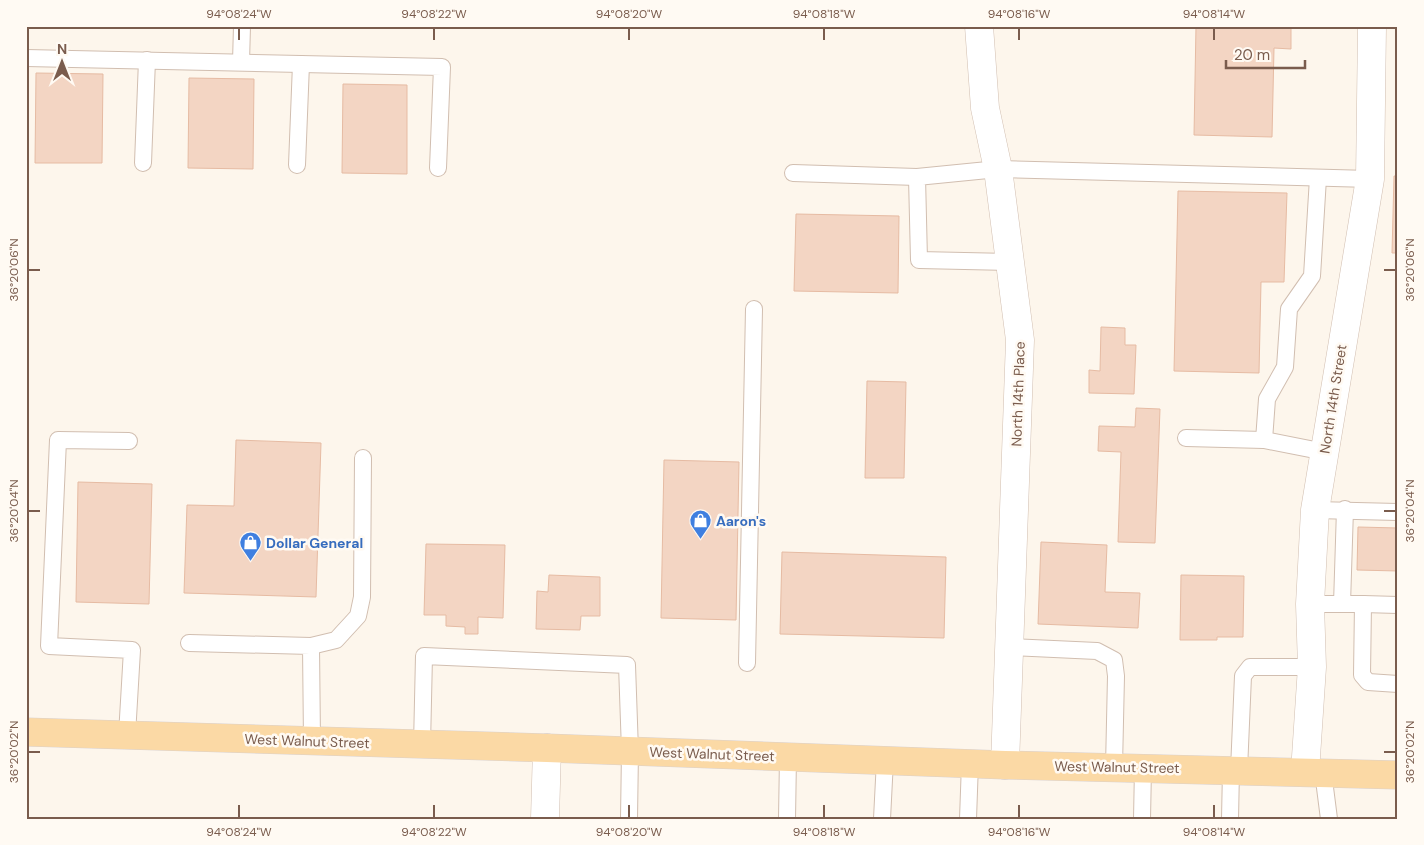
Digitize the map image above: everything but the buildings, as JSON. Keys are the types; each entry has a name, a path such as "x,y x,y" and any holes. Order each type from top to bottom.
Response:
{"main road":[{"name":"West Walnut Street","path":"26,732 547,748 1005,765 1314,772 1398,776"}],"street":[{"name":"North 14th Place","path":"979,26 985,108 998,169 1020,340 1005,765"},
{"name":"North 14th Street","path":"1314,772 1310,604 1315,510 1370,179 1372,26"},
{"path":"545,819 547,748"}],"lane":[{"path":"241,62 242,26"},
{"path":"26,58 442,67 438,168"},
{"path":"143,163 147,60"},
{"path":"297,165 301,64"},
{"path":"793,174 917,177 998,169 1370,179"},
{"path":"917,177 919,260 1010,262"},
{"path":"1264,440 1267,399 1285,367 1289,309 1312,276 1318,178"},
{"path":"747,664 754,309"},
{"path":"1186,438 1264,440 1325,452"},
{"path":"127,736 132,650 49,646 58,440 129,441"},
{"path":"189,644 311,646 336,640 358,616 362,598 363,458"},
{"path":"1342,604 1345,509"},
{"path":"1315,510 1345,509 1398,512"},
{"path":"1310,604 1398,605"},
{"path":"1363,604 1362,675 1368,682 1398,684"},
{"path":"311,646 312,741"},
{"path":"1009,647 1097,651 1114,660 1116,676 1114,767"},
{"path":"422,745 424,656 627,665 630,751 629,819"},
{"path":"1230,819 1242,676 1250,667 1312,667"},
{"path":"787,819 788,757"},
{"path":"882,819 885,760"},
{"path":"968,819 970,763"},
{"path":"1142,819 1143,768"},
{"path":"1314,772 1329,819"}],"place":[{"name":"Aaron's","path":"700,540"},
{"name":"Dollar General","path":"250,562"}]}
